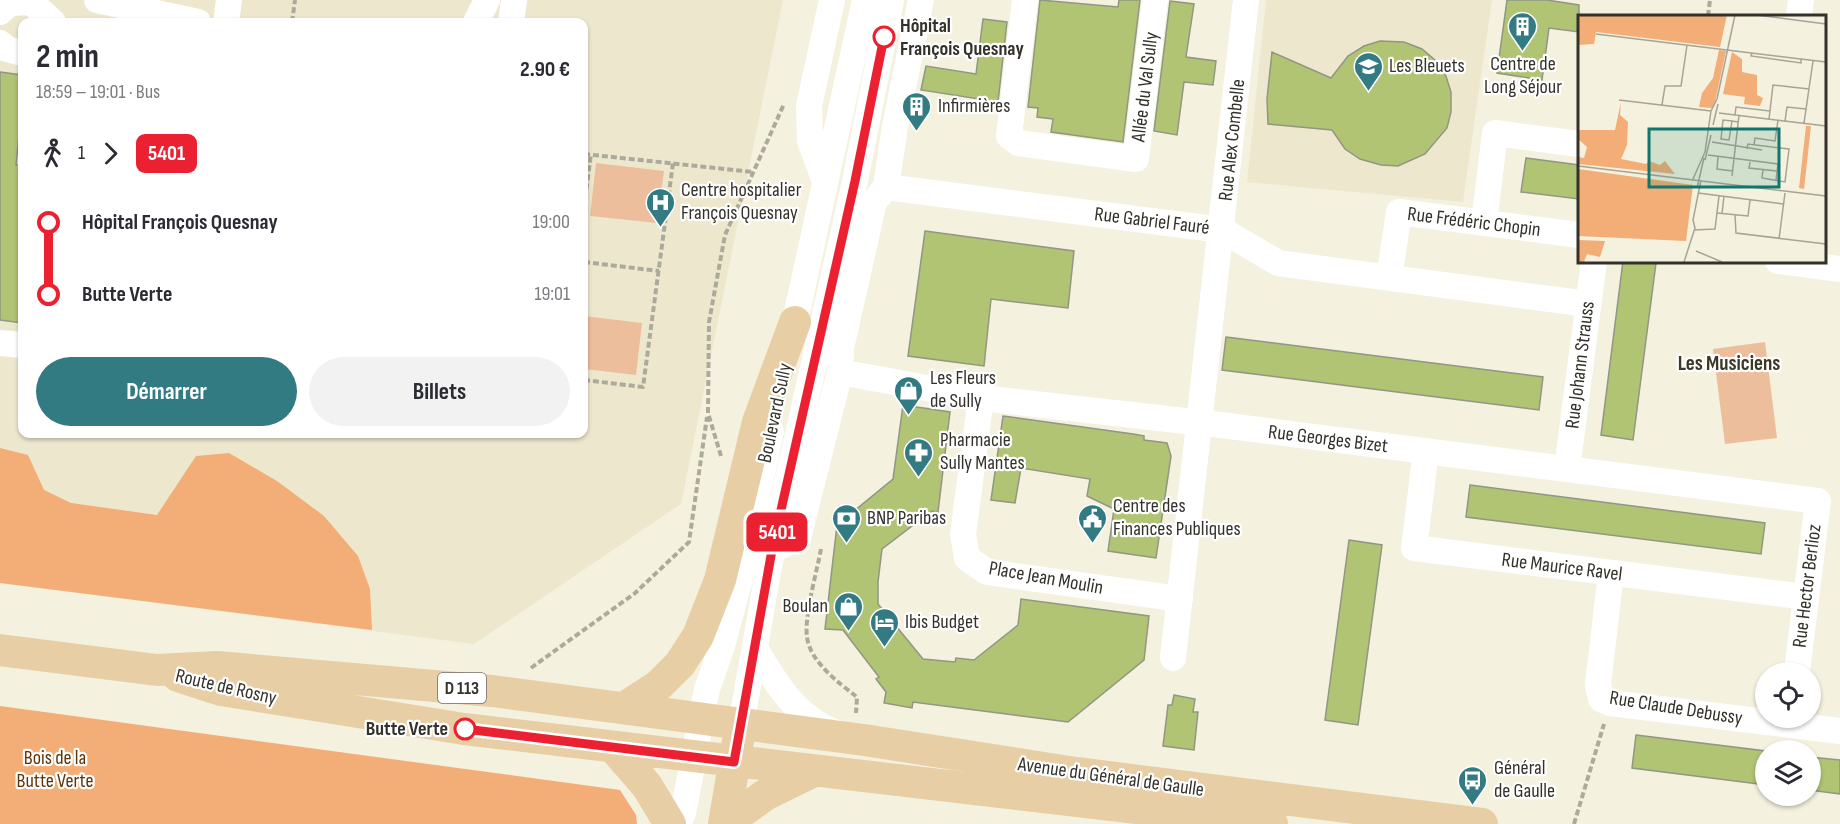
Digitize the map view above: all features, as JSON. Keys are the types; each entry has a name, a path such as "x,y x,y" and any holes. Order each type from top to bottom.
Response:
{"main road":[{"path":"624,708 659,685 680,664 698,636 720,580 758,422 795,321"},
{"name":"D 113","path":"0,650 157,670"},
{"name":"Route de Rosny","path":"157,670 217,667 300,672 624,708 700,719"},
{"name":"Route de Rosny","path":"157,670 221,690 409,721 694,758"},
{"name":"D 113","path":"700,719 741,725"},
{"name":"Avenue du Général de Gaulle","path":"741,725 854,739 1076,773 1482,824"},
{"name":"Boulevard Sully","path":"724,824 741,725"},
{"path":"614,748 647,786 670,824"},
{"name":"D 113","path":"694,758 734,762"},
{"name":"Avenue du Général de Gaulle","path":"734,762 1272,824"},
{"path":"724,824 765,795 812,772"}],"street":[{"path":"97,0 180,18"},
{"path":"227,18 229,0"},
{"path":"478,18 487,0"},
{"path":"512,18 514,0"},
{"path":"824,179 810,141 809,106 832,0"},
{"name":"Boulevard Sully","path":"678,824 683,813 700,719 740,579 824,179 866,0"},
{"name":"Boulevard Sully","path":"741,725 772,550 855,181 891,0"},
{"path":"772,550 798,538 840,372 841,348 874,202 886,187 895,126 921,0"},
{"name":"Allée du Val Sully","path":"1024,0 1009,136 1018,143 1136,159 1155,0"},
{"name":"Rue Alex Combelle","path":"1200,423 1246,0"},
{"path":"1799,15 1801,0"},
{"path":"0,12 10,3 31,2 49,18"},
{"path":"0,43 7,49 18,52"},
{"path":"855,181 895,126"},
{"path":"1484,223 1495,134 1578,144"},
{"name":"Rue Gabriel Fauré","path":"886,187 1222,230 1278,263 1588,304"},
{"name":"Rue Frédéric Chopin","path":"1389,278 1399,212 1578,235"},
{"name":"Rue Johann Strauss","path":"1566,469 1594,262"},
{"path":"1786,262 1840,269"},
{"path":"0,343 18,345"},
{"name":"Rue Georges Bizet","path":"840,372 981,398 1200,423 1818,501"},
{"name":"Place Jean Moulin","path":"981,398 963,534 967,558 987,572 1180,599"},
{"path":"1173,658 1200,423"},
{"name":"Rue Maurice Ravel","path":"1426,451 1414,548 1806,597"},
{"name":"Rue Hector Berlioz","path":"1798,662 1818,501"},
{"name":"Rue Claude Debussy","path":"1611,573 1598,692 1601,699 1610,703 1755,717"},
{"path":"755,648 775,682 807,717 819,726 854,739"},
{"name":"Rue Claude Debussy","path":"1821,727 1840,731"}],"path":[{"path":"293,18 295,0"},
{"path":"1708,15 1710,0"},
{"path":"528,671 634,594 689,542 708,413 709,322 725,235 785,98"},
{"path":"588,177 591,154 753,172"},
{"path":"588,380 643,387 673,163"},
{"path":"588,262 659,271"},
{"path":"708,413 723,461"},
{"path":"823,538 807,638 817,660 840,684 857,697 854,739"},
{"path":"1574,824 1610,703"}],"shaded area":[{"name":"Centre hospitalier François Quesnay","path":"0,0 783,0 681,504 474,644 0,583"},
{"name":"Les Bleuets","path":"1266,0 1492,0 1463,202 1247,182"},
{"path":"596,163 664,171 657,223 590,216"},
{"path":"588,316 642,323 636,375 588,369"},
{"path":"1765,342 1777,438 1725,444 1713,349"}],"green space":[{"path":"0,448 28,455 44,490 71,503 157,515 196,456 229,453 277,481 324,516 358,556 370,589 372,630 0,583"},
{"name":"Bois de la Butte Verte","path":"0,706 620,790 636,815 637,824 0,824"}],"building":[{"path":"1040,0 1118,7 1119,0 1140,0 1123,142 1051,132 1053,119 1037,117 1038,108 1028,107"},
{"name":"Centre de Long Séjour","path":"1507,0 1547,0 1579,5 1578,32 1549,28 1542,80 1497,73"},
{"path":"1170,1 1194,4 1186,57 1216,61 1213,85 1184,82 1177,135 1154,131"},
{"path":"983,19 1007,22 998,102 921,90 926,66 976,74"},
{"path":"1380,41 1404,42 1422,49 1435,60 1446,76 1451,92 1451,112 1447,128 1425,154 1398,166 1381,165 1360,159 1345,149 1332,130 1268,124 1267,99 1272,52 1331,78 1348,56 1364,46"},
{"path":"0,72 18,74 16,165 18,165 18,322 0,320"},
{"path":"1526,158 1578,165 1578,199 1521,192"},
{"path":"925,231 1074,251 1068,308 991,299 984,366 908,356"},
{"path":"1623,262 1656,263 1633,440 1601,435"},
{"path":"1226,337 1543,377 1539,410 1222,370"},
{"path":"903,405 950,412 938,512 932,511 882,549 878,582 878,604 923,659 955,662 956,658 974,660 1018,625 1021,599 1149,616 1144,660 1068,722 913,702 912,708 884,703 886,692 876,679 879,677 843,630 825,629 837,525 893,479"},
{"path":"1003,416 1133,434 1144,436 1144,440 1167,443 1171,456 1156,558 1108,551 1114,509 1087,496 1090,479 1021,468 1015,503 991,500"},
{"path":"1470,485 1765,523 1761,554 1466,517"},
{"path":"1349,540 1382,545 1358,725 1325,720"},
{"path":"1174,695 1195,699 1193,712 1198,712 1194,750 1163,746 1168,705 1172,705"},
{"path":"1636,735 1755,750 1755,784 1632,768"},
{"path":"1821,758 1840,760 1840,794 1821,791"}],"bus line":[{"name":"5401","path":"465,729 734,762 772,550 855,181 884,37"}],"place":[{"name":"Hôpital François Quesnay","path":"884,37"},
{"name":"Centre de Long Séjour","path":"1523,52"},
{"name":"Les Bleuets","path":"1368,92"},
{"name":"Infirmières","path":"917,132"},
{"name":"Centre hospitalier François Quesnay","path":"660,228"},
{"name":"Les Fleurs de Sully","path":"909,416"},
{"name":"Pharmacie Sully Mantes","path":"919,478"},
{"name":"BNP Paribas","path":"846,544"},
{"name":"Centre des Finances Publiques","path":"1092,544"},
{"name":"Boulan","path":"849,632"},
{"name":"Ibis Budget","path":"884,648"},
{"name":"Butte Verte","path":"465,729"},
{"name":"Général de Gaulle","path":"1473,806"}],"district":[{"name":"Les Musiciens","path":"1729,363"}]}
